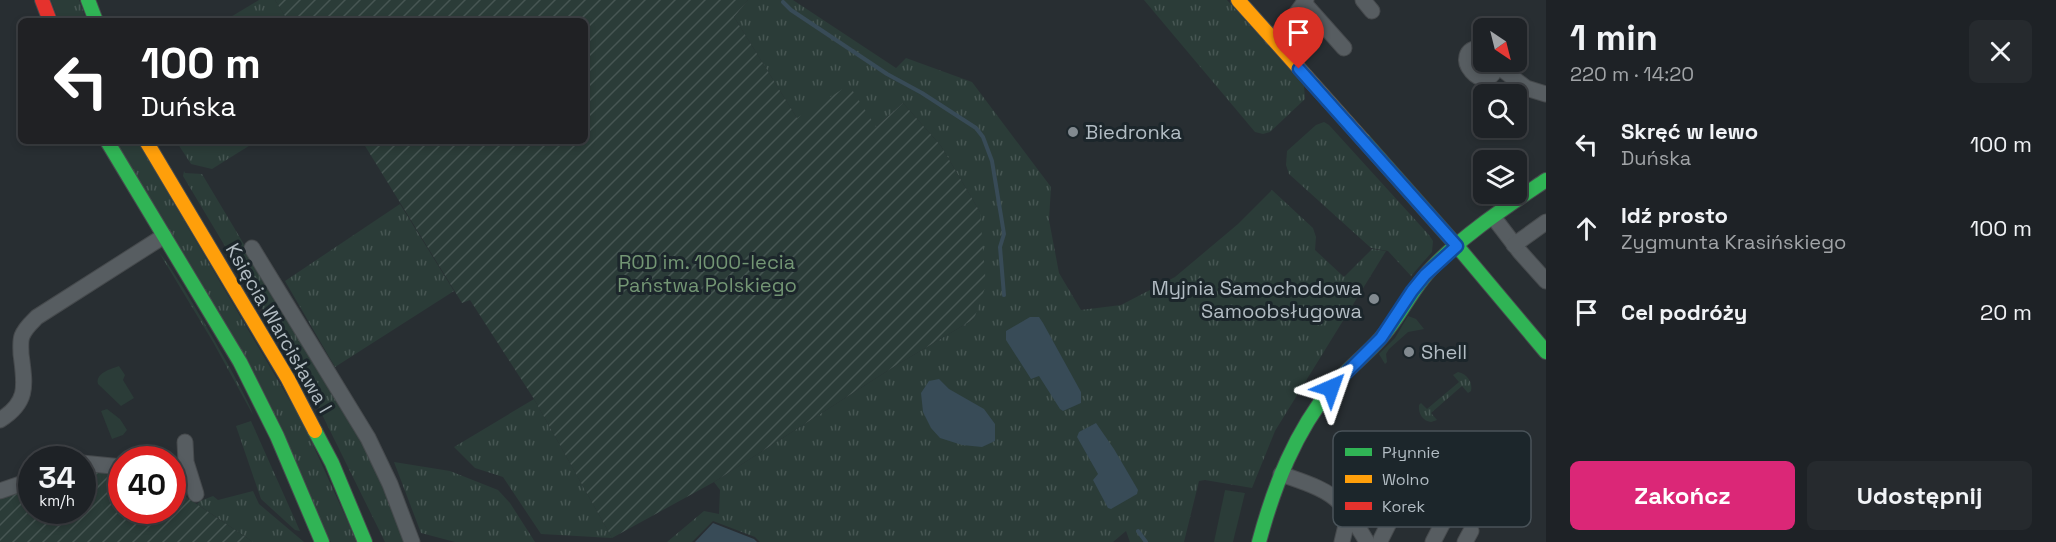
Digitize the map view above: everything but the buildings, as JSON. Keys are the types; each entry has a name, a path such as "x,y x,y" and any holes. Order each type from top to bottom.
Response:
{"street":[{"path":"42,0 49,18"},
{"path":"88,0 95,18"},
{"path":"1238,0 1457,246 1546,352"},
{"path":"1272,38 1285,27 1305,2 1344,48"},
{"path":"1473,50 1467,60 1471,73 1479,77 1489,76 1494,72"},
{"path":"1507,72 1526,88 1546,94"},
{"path":"109,144 225,336 253,388 291,466 322,542"},
{"name":"Księcia Warcisława I","path":"148,144 288,379 332,464 365,542"},
{"path":"1259,542 1268,508 1281,474 1294,446 1323,398 1348,369 1381,338 1421,280 1441,259 1546,180"},
{"path":"1494,218 1546,281"},
{"path":"1514,245 1546,222"},
{"path":"0,420 17,408 23,395 25,387 21,337 27,328 37,317 164,236"},
{"path":"252,248 368,438 390,484 412,542"},
{"path":"184,446 185,441"},
{"path":"1281,474 1333,496"},
{"path":"186,477 196,495"},
{"path":"0,491 18,485"},
{"path":"1342,542 1347,527"},
{"path":"1361,527 1374,540 1385,527"},
{"path":"1433,542 1441,527"}],"green space":[{"path":"51,0 79,0 86,18 58,18"},
{"path":"259,0 275,0 286,18 229,18"},
{"name":"ROD im. 1000-lecia Państwa Polskiego","path":"275,0 748,0 734,17 797,118 849,85 876,127 903,103 941,146 980,212 986,285 974,319 895,366 714,482 612,538 534,399 470,300 462,303 364,144 588,144 588,18 286,18"},
{"path":"748,0 793,0 896,68 906,58 972,82 1051,187 1049,220 1059,273 1081,310 1121,305 1175,277 1238,224 1272,190 1313,228 1316,237 1315,250 1344,277 1372,249 1386,251 1275,431 1252,488 1199,481 1184,542 1130,542 1126,531 1113,542 760,542 755,537 713,521 692,542 667,542 704,511 719,514 720,490 714,482 895,366 974,319 980,212 941,146 903,103 876,127 797,118 734,17"},
{"path":"1144,0 1227,0 1304,86 1305,99 1270,132 1263,134 1255,132"},
{"path":"1324,122 1433,241 1432,252 1411,276 1388,251 1371,248 1289,174 1286,165 1287,151 1316,125"},
{"path":"118,144 139,144 303,423 357,542 331,542"},
{"path":"178,144 252,144 212,169 191,164"},
{"path":"184,171 185,173 202,174 371,457 406,542 385,542 305,380 183,176"},
{"path":"400,204 454,291 335,367 285,281"},
{"path":"160,254 211,334 240,386 253,415 213,342"},
{"path":"1408,316 1416,319 1424,329 1408,332 1389,349 1385,364 1379,354 1395,338"},
{"path":"119,366 125,375 123,380 134,398 121,406 98,384 99,377 104,372"},
{"path":"1458,372 1469,379 1471,391 1468,393 1462,386 1431,413 1437,420 1431,422 1423,419 1419,405 1421,403 1427,409 1459,382 1453,375"},
{"path":"534,399 612,538 541,534 503,477 475,468 454,447"},
{"path":"107,409 120,419 127,430 123,435 112,439 101,411"},
{"path":"251,421 300,531 295,530 261,499 236,426"},
{"path":"394,462 450,471 498,490 510,503 535,542 455,542 421,533"},
{"path":"96,471 108,472 108,524 186,524 186,497 253,542 0,542 0,498 18,491 18,524 96,524"},
{"path":"1225,490 1245,493 1233,542 1214,542"},
{"path":"253,491 259,504 304,542 253,542 197,504 213,496 218,500"}],"water":[{"path":"1030,317 1039,317 1043,323 1081,392 1081,403 1063,411 1060,409 1039,376 1031,379 1006,340 1006,331"},
{"path":"939,379 949,389 984,409 995,424 995,441 982,447 962,445 940,438 931,428 923,412 921,393 929,381"},
{"path":"1096,423 1138,490 1137,494 1111,509 1108,508 1093,480 1098,474 1077,437 1079,432"},
{"path":"713,523 754,539 757,542 695,542"}],"waterway":[{"path":"783,2 791,10 887,74 922,93 976,128 983,137 992,161 1004,234 1000,247 1004,295"},
{"path":"1138,531 1146,542"}],"traffic: fast":[{"path":"88,0 95,18"},
{"path":"1363,140 1457,246 1546,352"},
{"path":"109,144 240,362 277,436 322,542"},
{"path":"1259,542 1287,460 1307,422 1332,387 1380,339 1424,277 1444,256 1486,222 1546,180"},
{"path":"315,431 332,463 365,542"}],"traffic: slow":[{"path":"1238,0 1363,140"},
{"path":"148,144 288,379 315,431"}],"traffic: jam":[{"path":"42,0 49,18"}],"place":[{"name":"Biedronka","path":"1073,132"},
{"name":"Myjnia Samochodowa Samoobsługowa","path":"1374,299"},
{"name":"Shell","path":"1409,352"}],"route":[{"path":"1299,69 1457,246 1425,275 1381,338 1331,388"}]}
